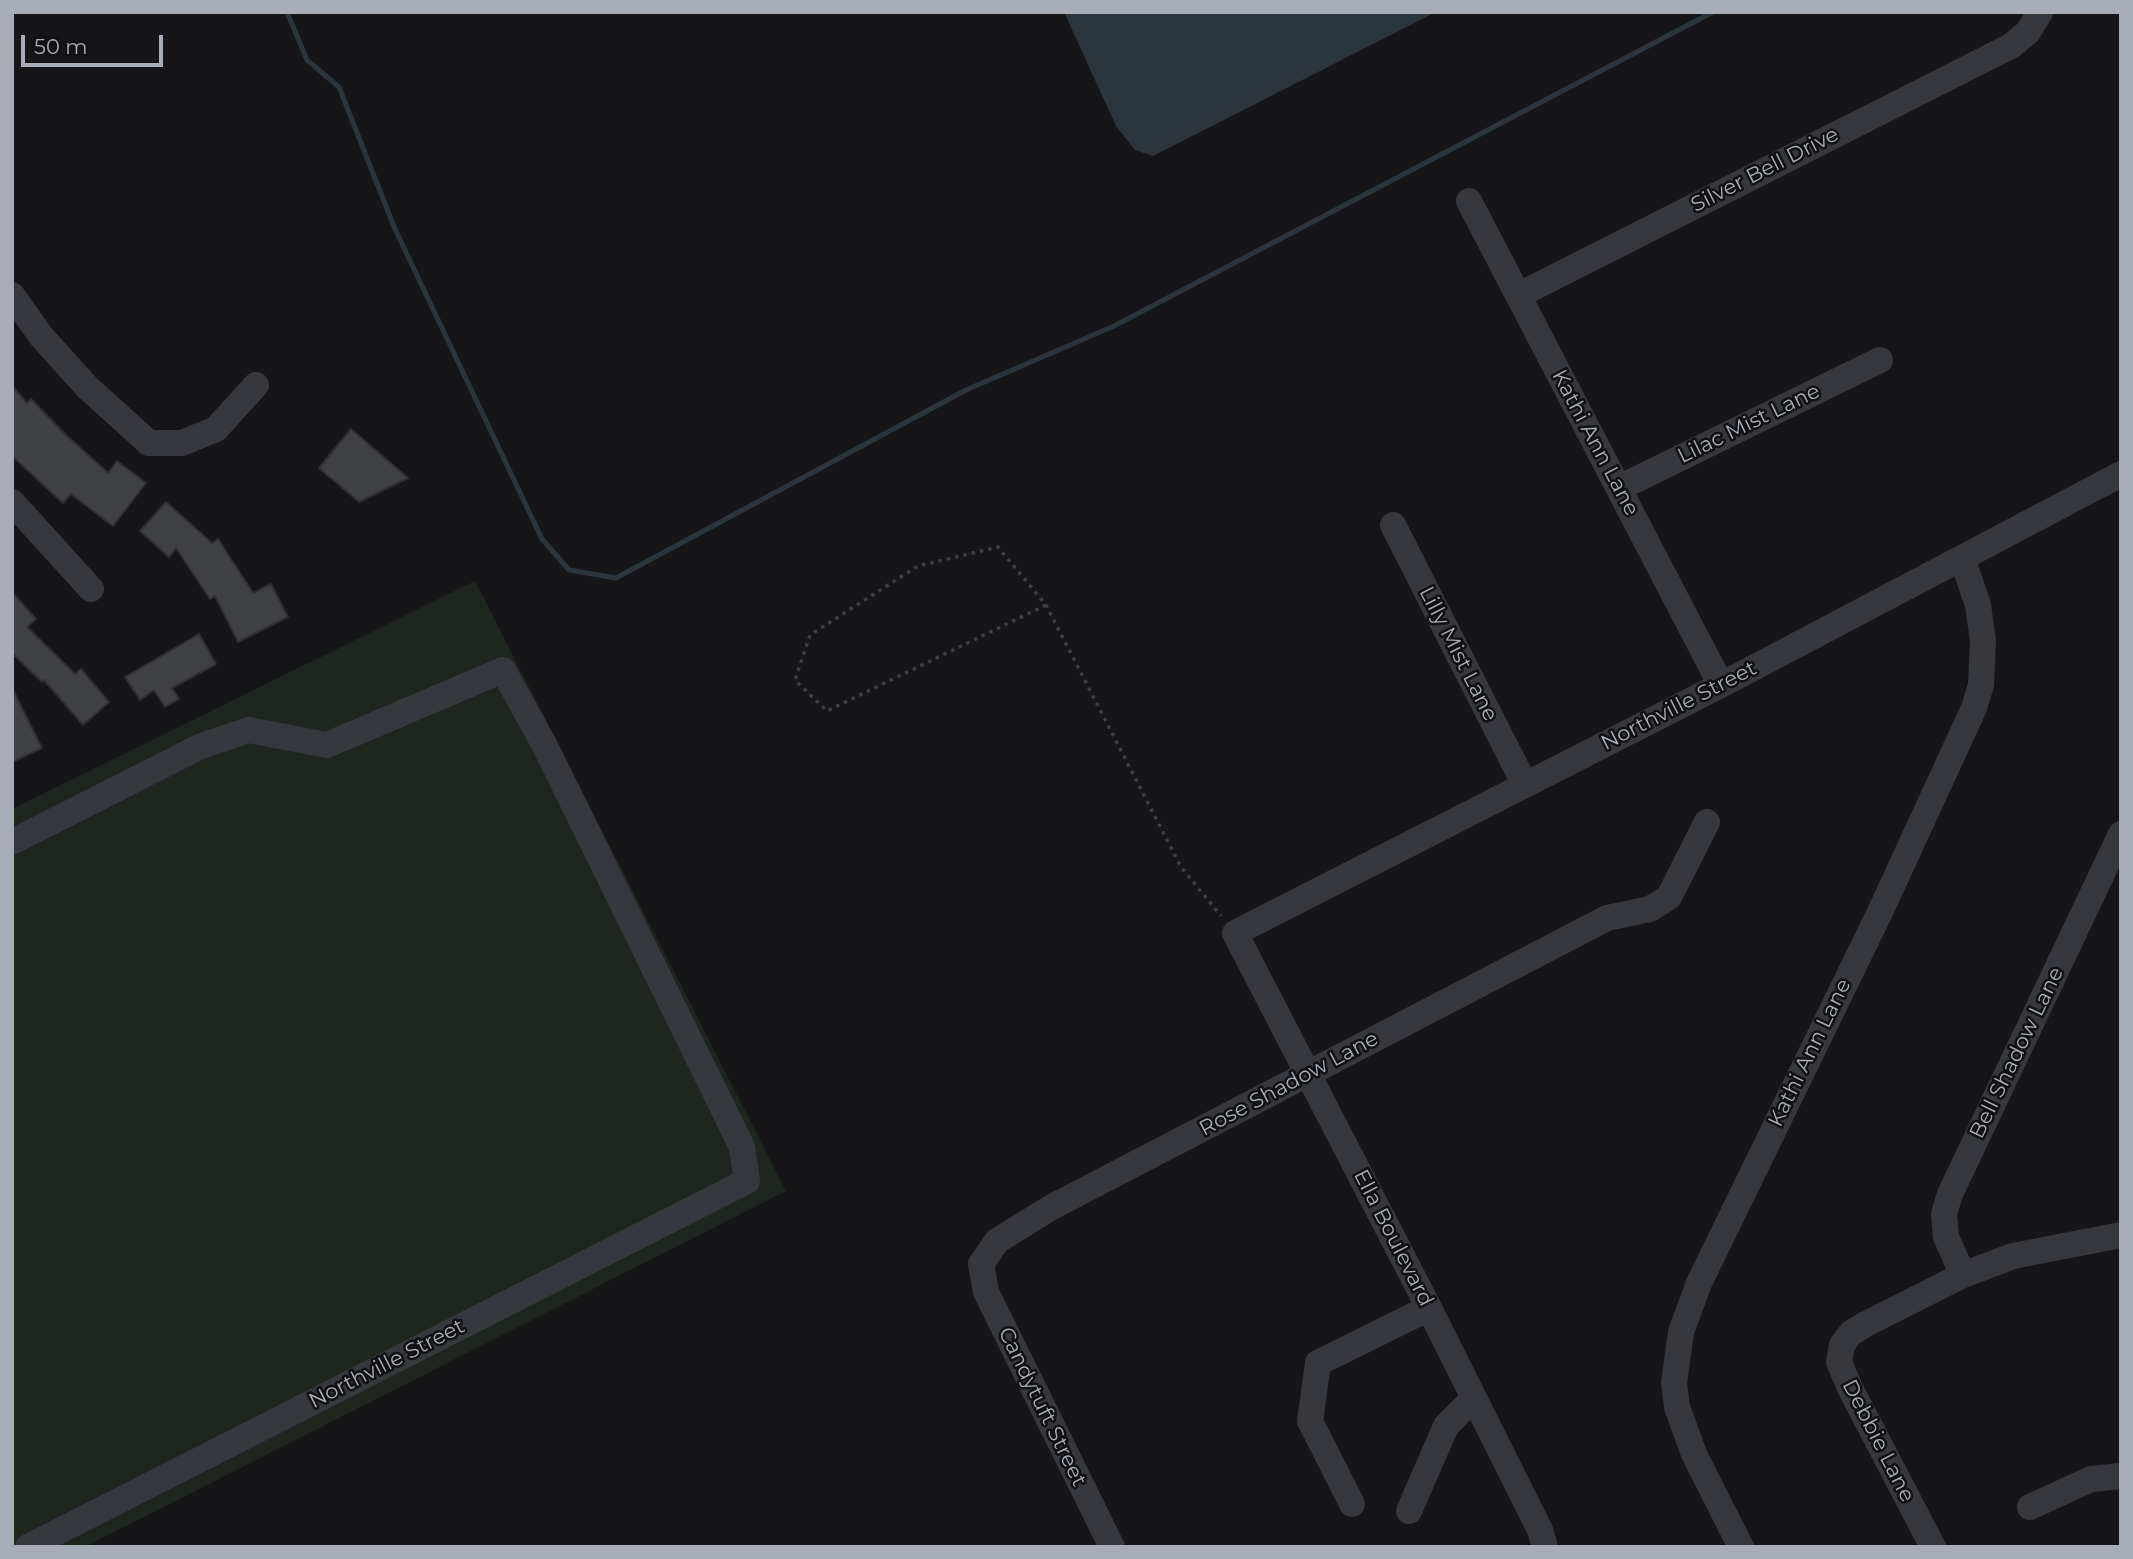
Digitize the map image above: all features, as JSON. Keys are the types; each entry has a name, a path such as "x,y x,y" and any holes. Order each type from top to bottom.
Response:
{"street":[{"name":"Silver Bell Drive","path":"1519,295 2011,46 2028,32 2040,12"},
{"name":"Kathi Ann Lane","path":"1469,201 1721,685"},
{"path":"12,295 41,336 87,387 149,443 182,443 216,429 256,385"},
{"name":"Lilac Mist Lane","path":"1619,488 1880,360"},
{"name":"Northville Street","path":"1235,933 1524,783 1721,685 2121,474"},
{"path":"12,502 91,589"},
{"name":"Lilly Mist Lane","path":"1393,525 1524,783"},
{"name":"Kathi Ann Lane","path":"1741,1547 1694,1454 1677,1407 1674,1382 1681,1332 1699,1283 1880,912 1975,708 1981,685 1983,641 1978,605 1962,558"},
{"name":"Northville Street","path":"12,842 213,742 248,730 327,745 503,670 545,746 742,1147 747,1181 28,1547"},
{"name":"Rose Shadow Lane","path":"981,1264 997,1241 1017,1227 1607,918 1650,909 1668,897 1707,822"},
{"name":"Bell Shadow Lane","path":"1962,1275 1946,1237 1944,1214 1950,1195 2121,835"},
{"name":"Ella Boulevard","path":"1235,933 1310,1073 1429,1308 1540,1530 1545,1547"},
{"path":"1962,1275 2013,1255 2121,1235"},
{"name":"Candytuft Street","path":"981,1264 986,1292 1112,1547"},
{"name":"Debbie Lane","path":"1933,1547 1839,1362 1842,1345 1851,1334 1962,1275"},
{"path":"1352,1504 1310,1421 1318,1363 1429,1308"},
{"path":"1409,1511 1446,1426 1474,1398"},
{"path":"2030,1507 2091,1479 2121,1476"}],"path":[{"path":"1046,605 827,711 795,680 810,635 918,566 998,547 1046,605 1181,867 1235,933"}],"shaded area":[{"path":"1064,12 1436,12 1153,156 1135,150 1116,126"},
{"path":"475,581 786,1191 85,1547 12,1547 12,809"}],"building":[{"path":"12,386 27,403 31,399 108,473 117,461 146,483 113,526 71,494 63,503 12,456"},
{"path":"351,429 408,478 359,502 319,468"},
{"path":"166,502 212,543 218,539 253,593 271,584 288,617 238,642 215,596 210,599 176,548 169,557 140,531"},
{"path":"12,592 36,619 27,627 75,674 81,669 109,702 83,725 44,680 42,682 12,653"},
{"path":"199,634 216,664 172,688 179,699 165,707 154,690 140,700 125,677"},
{"path":"12,688 42,748 12,762"}],"waterway":[{"path":"287,12 307,60 339,87 395,229 542,539 569,570 616,578 966,390 1114,326 1713,12"}]}
